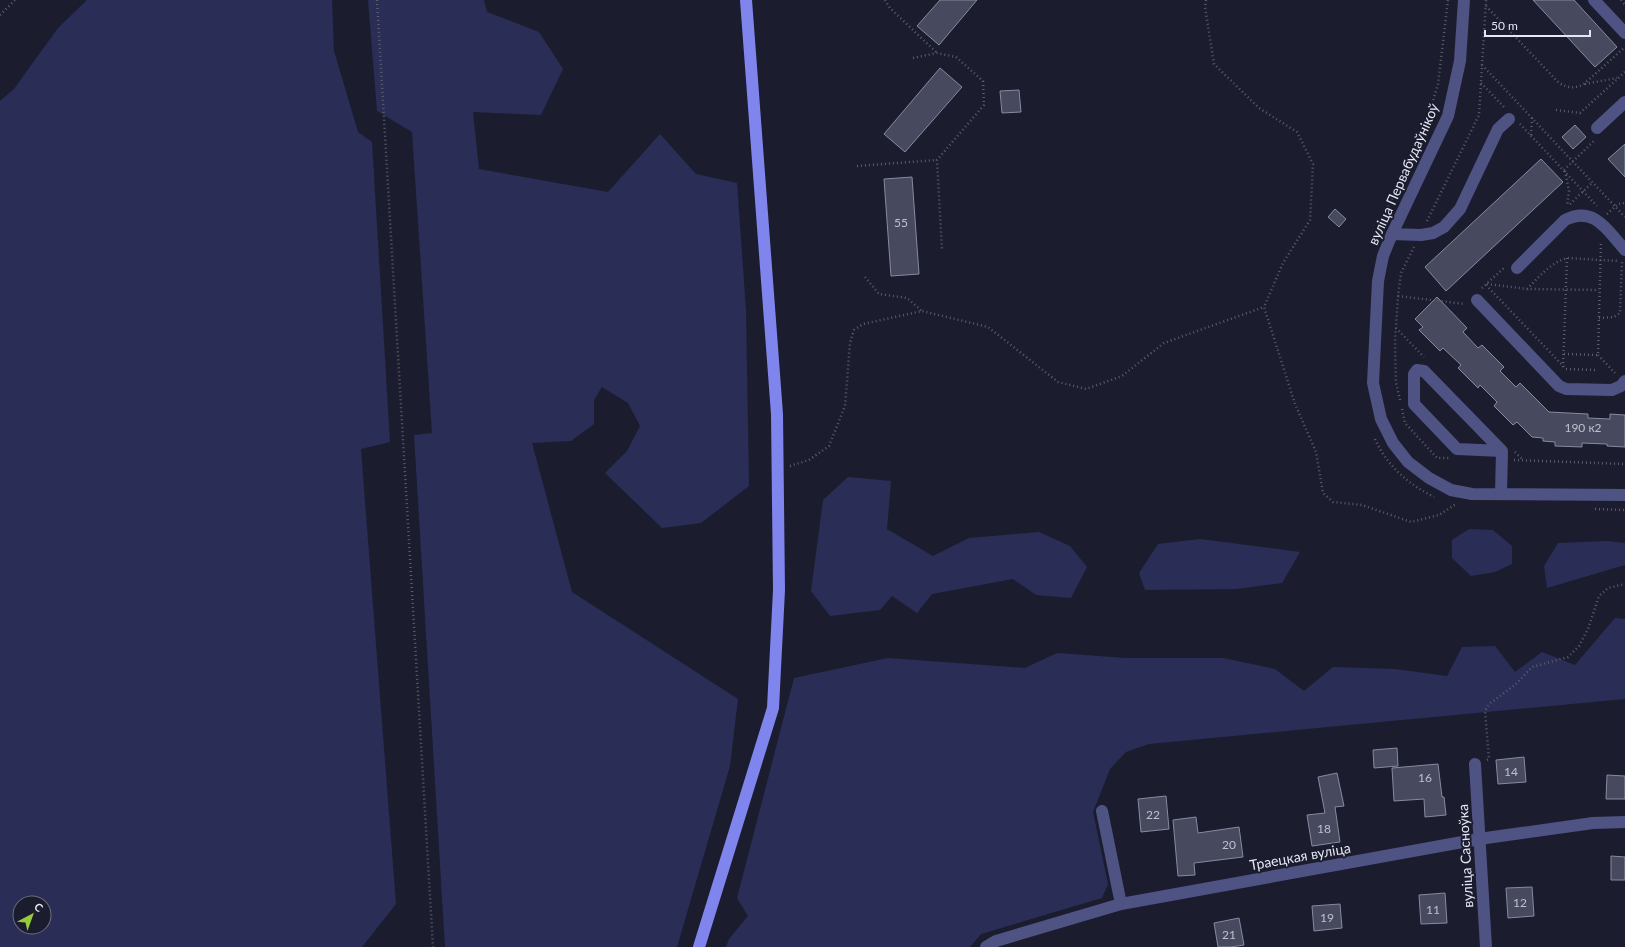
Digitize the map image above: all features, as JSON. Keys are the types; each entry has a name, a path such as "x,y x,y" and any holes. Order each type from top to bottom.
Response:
{"main road":[{"path":"699,947 773,708 779,590 777,414 746,0"}],"street":[{"name":"вуліца Первабудаўнікоў","path":"1464,0 1460,61 1448,116 1392,234 1383,256 1378,281 1373,383 1381,419 1392,443 1408,462 1429,478 1451,490 1472,494 1625,495"},
{"path":"1594,0 1625,32"},
{"path":"1597,128 1625,102"},
{"path":"1392,234 1421,235 1432,233 1444,227 1460,209 1498,129 1510,116"},
{"path":"1513,265 1566,220 1573,216 1582,214 1591,216 1599,221 1625,250"},
{"path":"1476,296 1559,386 1566,389 1612,390 1621,386 1622,380"},
{"path":"1501,494 1502,455 1422,369 1417,370 1414,374 1414,404 1457,449 1502,455"},
{"name":"вуліца Сасноўка","path":"1475,764 1486,947"},
{"path":"1102,811 1121,904"},
{"name":"Траецкая вуліца","path":"986,947 996,941 1121,904 1479,839 1593,823 1625,822"}],"path":[{"path":"0,15 15,0"},
{"path":"377,0 433,947"},
{"path":"885,0 890,8 937,53"},
{"path":"1206,0 1205,7 1214,64 1259,108 1297,132 1313,164 1310,220 1283,263 1264,307 1295,404 1316,452 1323,493 1334,502 1362,505 1411,522 1439,515 1472,494"},
{"path":"1383,220 1427,121 1438,84 1448,0"},
{"path":"1452,458 1437,458 1405,423 1396,383 1395,342 1398,296 1402,273 1480,115 1486,0"},
{"path":"1621,0 1624,3"},
{"path":"1486,6 1559,83 1572,88 1584,84 1625,47"},
{"path":"913,58 937,53 956,57 983,81 984,105 937,160 942,250"},
{"path":"1482,65 1625,217"},
{"path":"1556,110 1580,113 1625,72"},
{"path":"1584,84 1619,78"},
{"path":"1481,83 1510,116 1611,220"},
{"path":"1531,136 1532,118"},
{"path":"857,166 937,160"},
{"path":"1565,171 1568,191 1566,208 1593,182"},
{"path":"1606,215 1618,204 1625,203"},
{"path":"1598,355 1601,239"},
{"path":"1563,367 1567,258"},
{"path":"1527,289 1554,263 1567,258 1622,261 1620,313 1614,317 1599,318"},
{"path":"1398,296 1465,305 1476,296 1486,284 1513,265"},
{"path":"865,278 879,294 907,298 922,311 988,328 1058,382 1086,389 1122,376 1164,343 1264,307"},
{"path":"1486,284 1527,289 1599,290"},
{"path":"1486,284 1563,367 1566,369 1597,370"},
{"path":"777,469 809,460 828,446 846,406 850,343 854,330 863,324 922,311"},
{"path":"1564,354 1598,355 1622,380"},
{"path":"1375,438 1381,451 1397,473 1419,490 1440,500"},
{"path":"1502,455 1625,464"},
{"path":"1451,504 1460,506"},
{"path":"1594,509 1625,510"},
{"path":"1475,764 1489,759 1485,711 1489,704 1515,685 1532,667 1568,657 1579,646 1588,629 1599,596 1608,588 1625,584"}],"shaded area":[{"path":"87,0 332,0 334,51 358,132 372,142 390,442 361,449 396,904 362,947 0,947 0,101 14,89 58,28"},
{"path":"368,0 484,0 487,12 539,32 563,69 541,115 473,112 479,169 608,192 660,134 696,174 737,183 746,310 749,486 701,523 662,528 605,473 627,451 640,426 628,403 602,387 594,400 594,424 571,441 532,443 572,592 738,699 730,766 677,947 445,947 414,435 432,433 412,132 377,111"},
{"path":"848,477 891,481 887,529 933,556 969,538 1039,532 1070,546 1087,567 1071,598 1036,595 1013,579 932,594 917,613 892,596 880,610 830,616 811,591 823,500"},
{"path":"1469,529 1493,530 1512,546 1512,564 1495,572 1471,576 1452,558 1452,540"},
{"path":"1200,539 1300,552 1282,583 1237,589 1145,590 1139,573 1158,544"},
{"path":"1608,541 1625,543 1625,565 1547,588 1544,566 1558,543"},
{"path":"1615,618 1625,619 1625,699 1149,744 1126,752 1110,769 1093,812 1108,884 1102,898 981,934 970,947 726,947 729,939 748,916 737,898 794,678 888,658 1025,668 1057,653 1126,658 1223,658 1275,669 1304,691 1333,667 1395,669 1447,676 1462,647 1495,646 1515,672 1542,652 1575,665"}],"building":[{"path":"940,0 977,0 939,45 917,26"},
{"path":"1533,0 1574,0 1617,47 1595,67"},
{"path":"940,68 962,87 905,152 884,134"},
{"path":"1019,90 1021,112 1002,113 1000,91"},
{"path":"1575,125 1586,137 1573,149 1562,137"},
{"path":"1625,144 1625,177 1608,159"},
{"path":"1541,159 1563,182 1446,291 1425,267"},
{"path":"912,177 919,274 891,276 884,179"},
{"path":"1335,209 1346,219 1339,227 1328,217"},
{"path":"1437,297 1467,328 1463,332 1478,348 1482,345 1504,367 1500,371 1516,387 1520,383 1549,412 1588,414 1588,418 1610,419 1610,414 1625,415 1625,447 1607,446 1607,444 1582,443 1582,447 1555,446 1555,442 1543,441 1543,438 1532,437 1517,422 1513,425 1494,406 1497,402 1480,385 1478,388 1458,368 1461,365 1443,348 1440,351 1419,330 1423,327 1415,319"},
{"path":"1397,748 1398,766 1374,768 1373,750"},
{"path":"1524,757 1526,782 1498,784 1496,760"},
{"path":"1438,764 1446,815 1425,817 1424,799 1394,801 1392,768"},
{"path":"1337,773 1344,806 1335,807 1340,842 1312,846 1307,815 1325,813 1318,777"},
{"path":"1607,775 1625,776 1625,799 1606,799"},
{"path":"1166,796 1169,829 1141,832 1138,799"},
{"path":"1196,817 1198,833 1239,827 1243,857 1194,863 1195,875 1178,876 1173,820"},
{"path":"1611,856 1625,857 1625,880 1611,880"},
{"path":"1532,887 1534,916 1508,918 1506,888"},
{"path":"1445,893 1447,923 1421,924 1419,895"},
{"path":"1340,904 1342,928 1314,931 1312,906"},
{"path":"1239,918 1244,945 1218,947 1214,923"}]}
